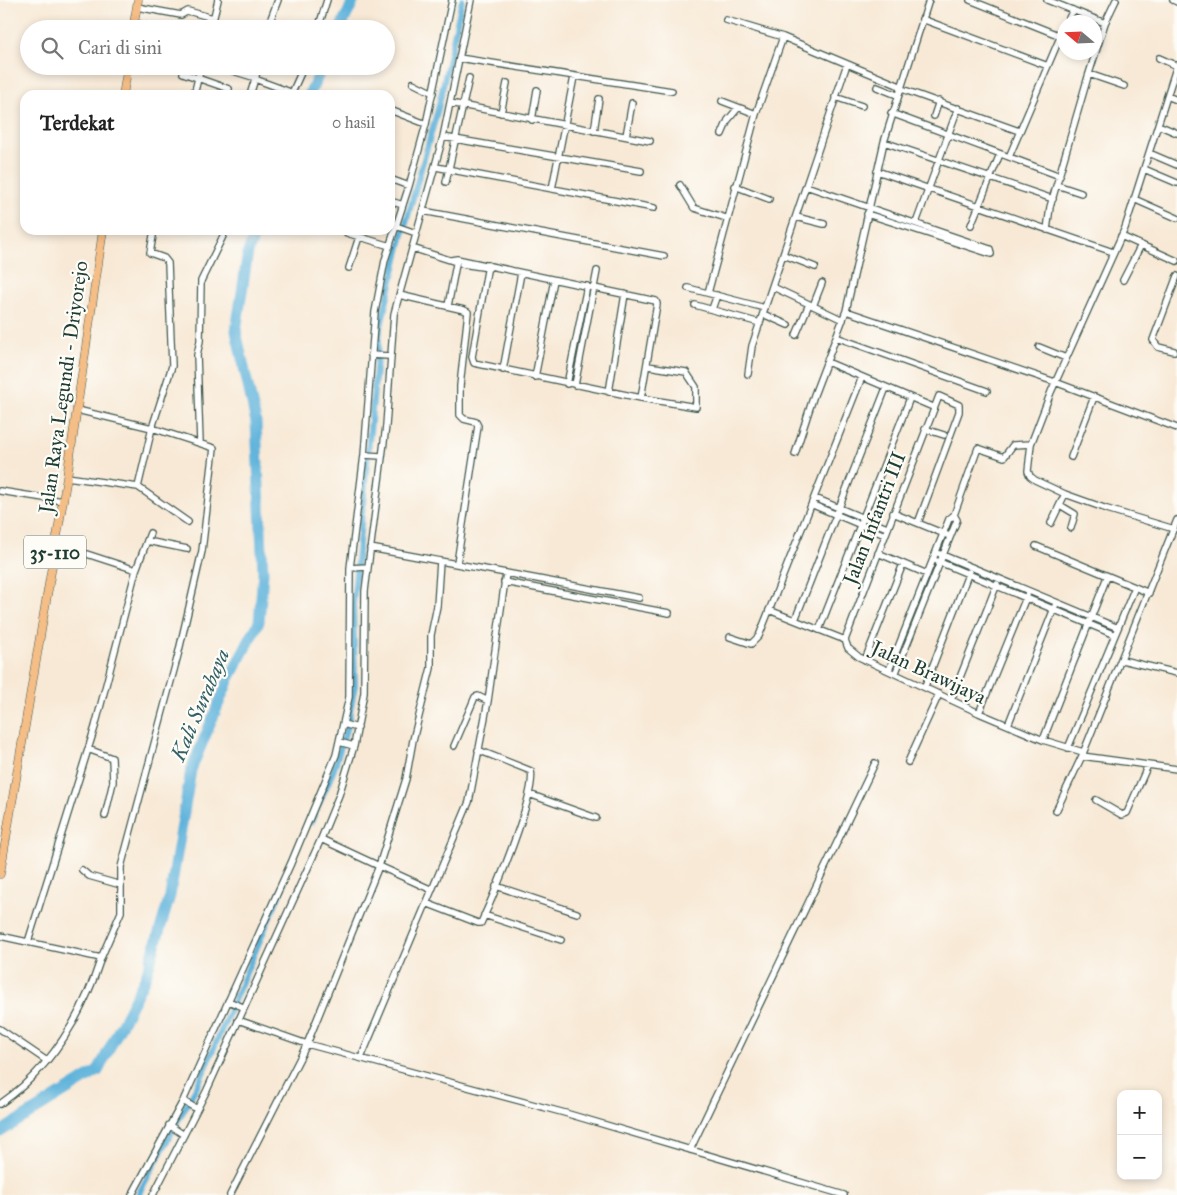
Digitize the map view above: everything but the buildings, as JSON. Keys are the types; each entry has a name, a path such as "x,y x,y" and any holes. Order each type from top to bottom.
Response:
{"main road":[{"path":"135,20 137,3"},
{"path":"124,90 126,75"},
{"name":"Jalan Raya Legundi - Driyorejo","path":"0,874 67,477 102,235"}],"street":[{"path":"137,3 181,15 188,11 213,20 218,0"},
{"path":"270,20 278,0"},
{"path":"321,20 327,0"},
{"path":"395,224 409,186 426,124 452,0"},
{"path":"153,1195 238,1020 241,1006 321,839 339,795 353,746 364,693 365,567 370,548 386,356 394,314 415,230 423,211 436,167 471,0"},
{"path":"795,454 846,311 884,142 897,94 929,0"},
{"path":"970,0 1057,35"},
{"path":"1047,0 1105,23"},
{"path":"1102,32 1116,0"},
{"path":"1173,0 1177,2"},
{"path":"1070,15 1073,10"},
{"path":"922,19 1048,66"},
{"path":"726,20 783,37 900,87 1019,131"},
{"path":"708,292 726,218 756,114 783,37"},
{"path":"1008,157 1057,49"},
{"path":"459,58 672,91"},
{"path":"1159,58 1177,67 1121,236 1055,382 1031,444 1028,471 1030,476 1065,494 1174,529"},
{"path":"1047,230 1053,199 1092,60"},
{"path":"748,374 750,354 847,64"},
{"path":"1088,74 1124,86"},
{"path":"190,75 229,89"},
{"path":"246,75 283,90"},
{"path":"252,90 257,75"},
{"path":"294,90 300,75"},
{"path":"195,90 198,77"},
{"path":"552,189 574,77"},
{"path":"446,182 469,78"},
{"path":"412,83 433,93"},
{"path":"501,113 507,83"},
{"path":"877,87 897,94"},
{"path":"532,120 537,90"},
{"path":"1167,96 1177,100"},
{"path":"835,97 862,106"},
{"path":"594,130 599,99"},
{"path":"722,101 756,114"},
{"path":"934,116 939,101"},
{"path":"450,103 650,141"},
{"path":"626,136 632,103"},
{"path":"722,134 728,120 738,108"},
{"path":"916,223 958,108"},
{"path":"395,112 426,124"},
{"path":"892,113 1060,176"},
{"path":"1158,125 1177,133"},
{"path":"443,137 641,171"},
{"path":"884,142 1053,199"},
{"path":"1149,153 1177,165"},
{"path":"971,225 1000,154"},
{"path":"436,167 654,208"},
{"path":"1144,169 1177,183"},
{"path":"877,171 1113,252"},
{"path":"395,181 409,186"},
{"path":"1057,185 1081,193"},
{"path":"680,186 694,208 726,218"},
{"path":"735,186 769,198"},
{"path":"806,186 916,223 931,232 990,254 990,249 931,232 867,214"},
{"path":"1134,199 1177,218"},
{"path":"395,203 403,205"},
{"path":"423,211 664,256"},
{"path":"796,217 811,218 824,224"},
{"path":"395,226 415,230"},
{"path":"138,487 152,428 172,366 168,263 164,258 150,253 153,235"},
{"path":"200,443 197,355 200,341 201,281 224,235"},
{"path":"353,235 390,246"},
{"path":"132,1195 184,1102 327,778 340,742 349,684 352,567 365,455 375,312 392,235"},
{"path":"1121,236 1177,262"},
{"path":"349,268 359,237"},
{"path":"1123,280 1140,245"},
{"path":"412,248 455,261 657,302 648,366 641,398"},
{"path":"784,255 815,267"},
{"path":"448,306 455,261"},
{"path":"489,267 472,362 567,384 694,408 696,405 696,387 686,372 648,366"},
{"path":"567,384 590,287 597,271"},
{"path":"503,370 521,273"},
{"path":"1174,351 1158,347 1153,340 1177,276"},
{"path":"536,377 554,280"},
{"path":"796,335 822,282"},
{"path":"575,385 590,287"},
{"path":"772,287 843,320"},
{"path":"688,288 708,292 764,311 788,325"},
{"path":"609,392 625,294"},
{"path":"399,295 468,312 460,386 460,415 464,419 476,422 478,425 457,563"},
{"path":"712,309 717,295"},
{"path":"695,305 760,323"},
{"path":"846,311 1055,382 1177,428"},
{"path":"836,337 987,391"},
{"path":"1039,347 1066,358"},
{"path":"373,355 386,356"},
{"path":"827,362 933,407 938,396 960,406 918,523"},
{"path":"730,637 749,644 755,642 813,504 862,377"},
{"path":"795,620 886,388"},
{"path":"1070,457 1094,397"},
{"path":"819,630 910,398"},
{"name":"Jalan Infantri III","path":"845,640 933,407"},
{"path":"0,1104 40,1072 76,1020 87,999 101,958 121,912 121,867 178,655 202,551 214,448 152,428 77,410"},
{"path":"925,429 944,435"},
{"path":"889,670 949,520 954,515 978,448 1004,457 1013,445 1031,444"},
{"path":"365,455 379,456"},
{"path":"67,477 138,487 188,522"},
{"path":"0,491 63,501"},
{"path":"1051,523 1065,494"},
{"path":"815,498 888,528"},
{"path":"813,504 885,535"},
{"path":"1060,505 1075,514 1071,528"},
{"path":"893,513 951,536"},
{"path":"896,672 957,520 954,515"},
{"path":"1056,812 1083,754 1122,660 1177,520"},
{"path":"28,942 88,749 136,570 150,533"},
{"path":"147,541 187,549"},
{"path":"56,544 136,570"},
{"path":"1036,546 1149,593"},
{"path":"370,548 639,598"},
{"path":"936,552 1118,628"},
{"path":"878,553 927,574"},
{"path":"933,560 1115,635"},
{"path":"230,1195 307,1044 378,866 406,779 413,740 431,668 431,634 437,606 440,561"},
{"path":"865,660 903,564"},
{"path":"352,567 365,567"},
{"path":"925,686 971,567"},
{"path":"361,1058 428,904 432,890 469,802 480,751 506,573"},
{"path":"1042,740 1107,577"},
{"path":"951,700 1000,578"},
{"path":"504,582 669,612"},
{"path":"1068,748 1135,587"},
{"path":"978,713 1028,590"},
{"path":"1008,725 1056,602"},
{"name":"Jalan Brawijaya","path":"769,610 845,640 853,653 865,660 896,672 978,713 1042,740 1083,754 1177,769"},
{"path":"1122,660 1177,673"},
{"path":"908,762 939,694"},
{"path":"454,746 475,698 478,696 488,701"},
{"path":"344,725 356,728"},
{"path":"340,742 353,746"},
{"path":"88,749 112,757 113,782 105,816"},
{"path":"428,904 479,924 496,886 529,794 533,781 529,770 480,751"},
{"path":"690,1150 875,763"},
{"path":"1096,800 1122,814 1127,813 1148,765"},
{"path":"529,794 596,818"},
{"path":"321,839 432,890"},
{"path":"82,870 89,876 121,884"},
{"path":"496,886 576,913"},
{"path":"484,915 561,940"},
{"path":"0,936 101,958"},
{"path":"229,1002 241,1006"},
{"path":"238,1020 307,1044 690,1150 844,1195"},
{"path":"0,1029 47,1061"},
{"path":"184,1102 195,1108"},
{"path":"170,1126 182,1133"}],"waterway":[{"name":"Kali Surabaya","path":"344,20 354,0"},
{"path":"311,822 334,769 348,723 355,685 353,604 380,329 404,230 438,109 462,0"},
{"name":"Kali Surabaya","path":"311,90 319,75"},
{"name":"Kali Surabaya","path":"0,1132 98,1071 146,976 170,896 191,770 229,679 259,622 263,573 256,422 236,331 248,252 254,235"},
{"path":"138,1195 201,1078 284,884"}]}
